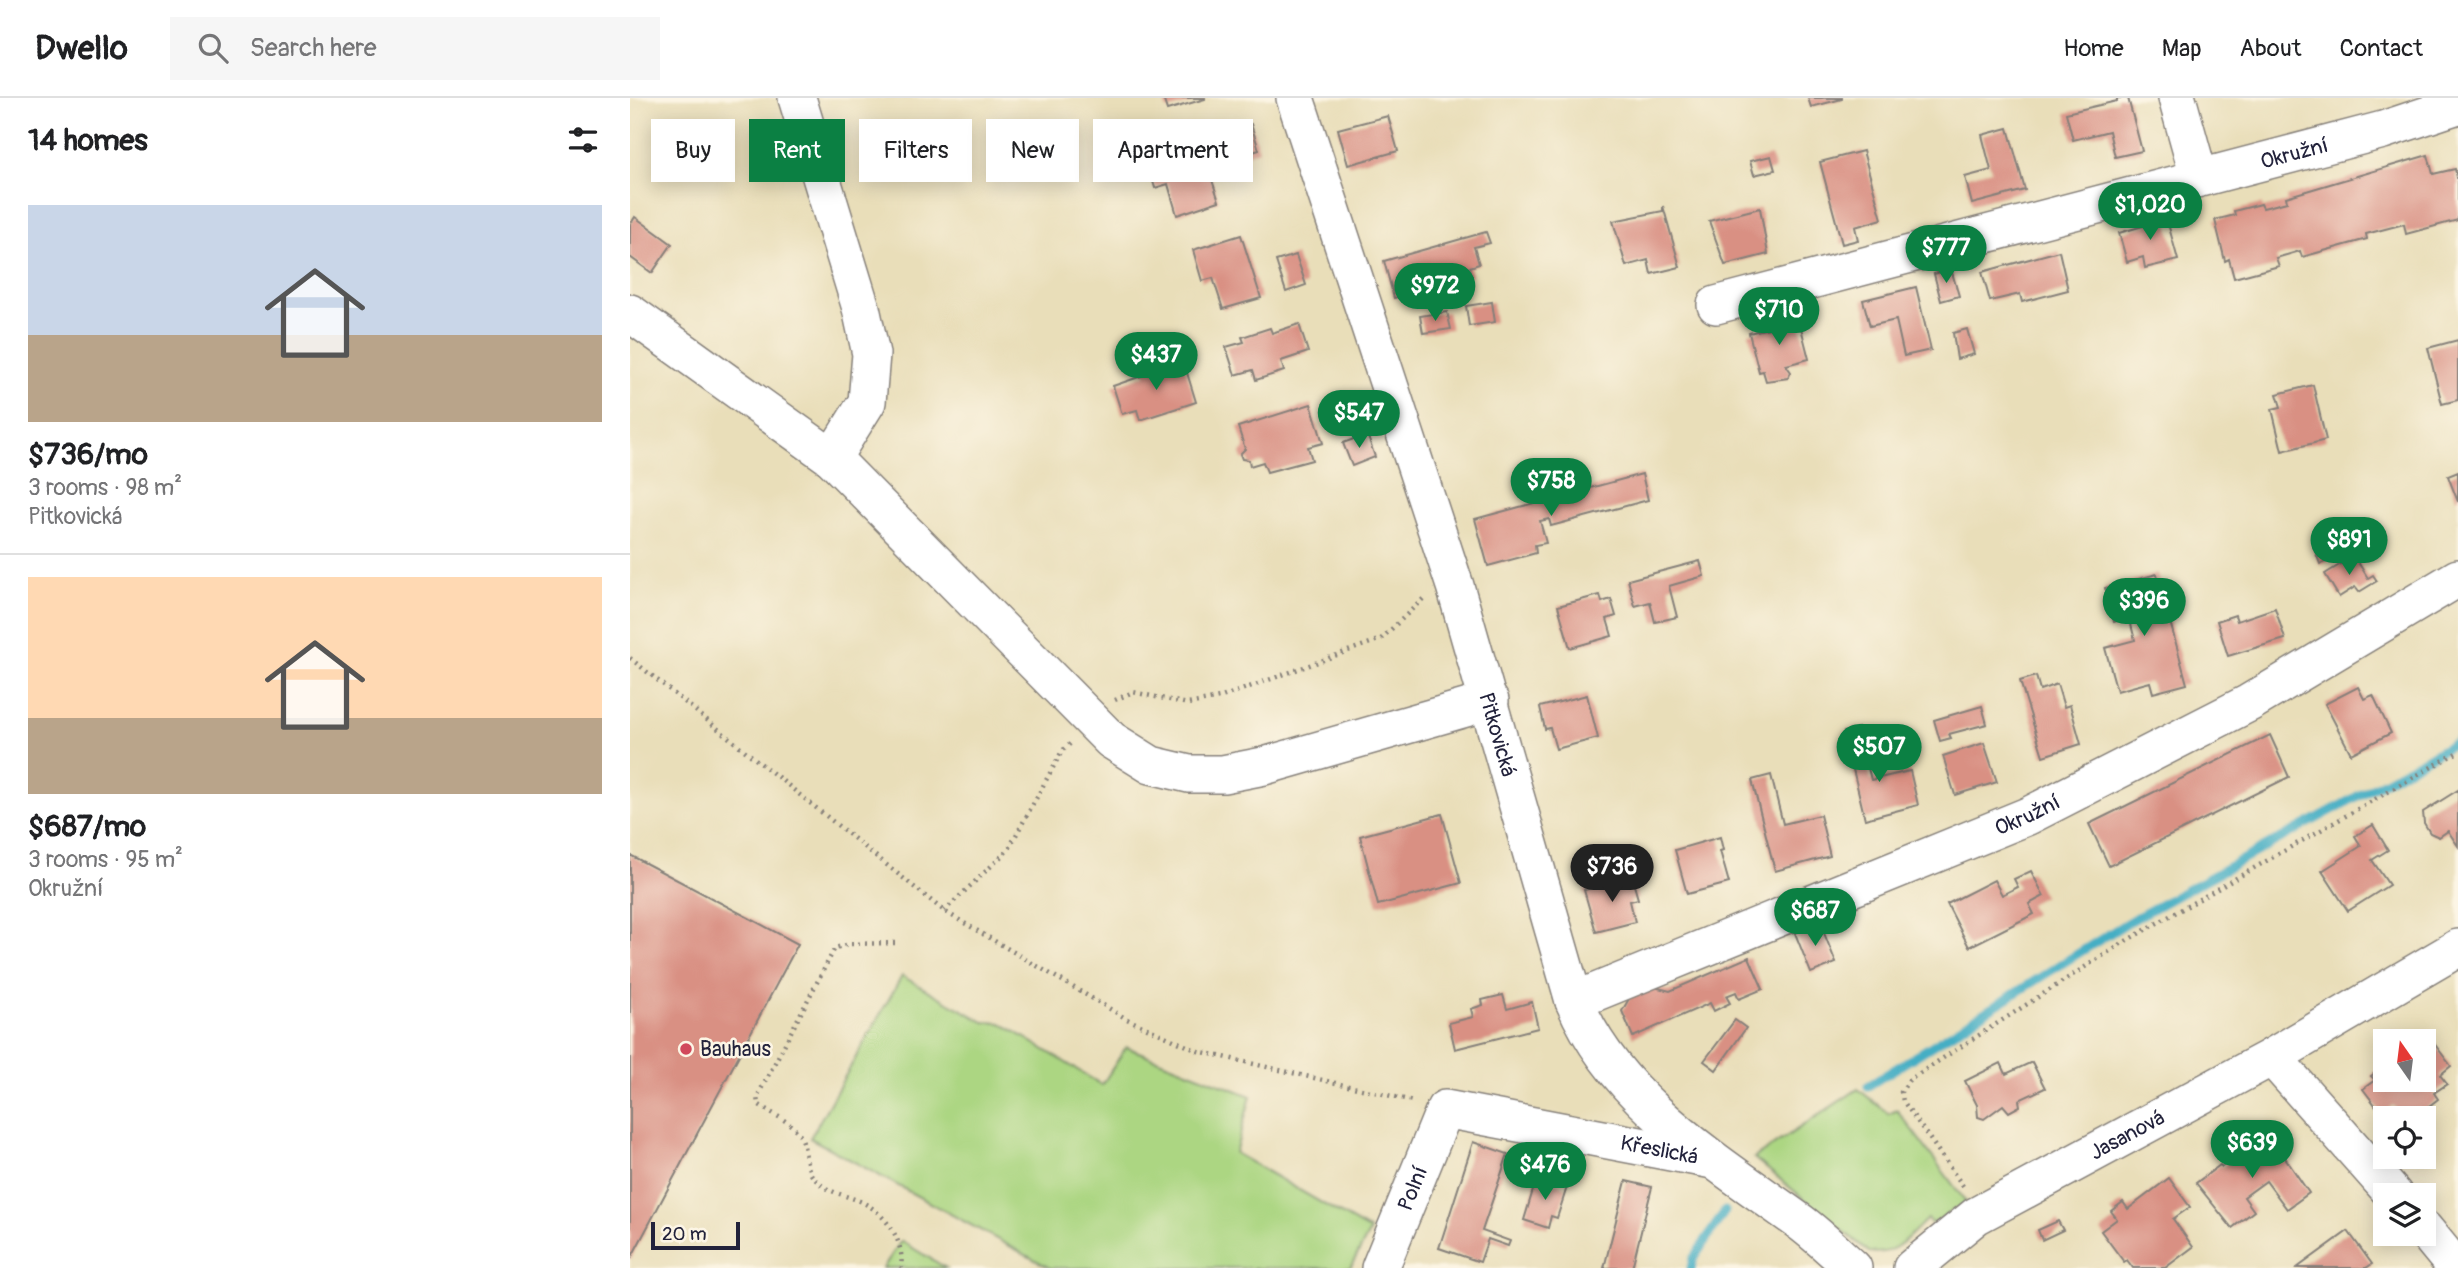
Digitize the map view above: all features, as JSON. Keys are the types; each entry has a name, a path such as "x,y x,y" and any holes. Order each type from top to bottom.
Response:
{"street":[{"path":"797,98 861,308 871,354 867,402 832,458"},
{"name":"Pitkovická","path":"1296,98 1455,586 1574,1001 1585,1027 1638,1095 1709,1159 1803,1224 1853,1268"},
{"path":"2177,98 2199,177"},
{"name":"Okružní","path":"1716,305 2383,130 2456,108"},
{"path":"630,313 832,458 1111,740 1151,765 1188,774 1223,774 1264,766 1490,701"},
{"name":"Okružní","path":"1574,1001 2028,816 2249,703 2458,578"},
{"name":"Jasanová","path":"1912,1268 1982,1213 2272,1057 2458,948"},
{"path":"2272,1057 2383,1183"},
{"name":"Křeslická","path":"1445,1108 1709,1159"},
{"name":"Polní","path":"1380,1268 1445,1108"},
{"path":"2436,1244 2456,1268"}],"path":[{"path":"944,911 1008,850 1062,751 1112,701 1133,692 1188,704 1209,700 1381,639 1420,599 1455,586"},
{"path":"630,658 944,911 1128,1018 1198,1051 1445,1108"},
{"path":"1982,1213 1903,1101 1901,1092 1909,1080 2124,942 2458,752"},
{"path":"895,943 849,944 835,948 757,1097 758,1104 794,1128 802,1138 811,1173 824,1187 843,1198 861,1202 887,1222 896,1235 901,1268"}],"green space":[{"path":"902,976 984,1022 1001,1023 1102,1085 1126,1047 1251,1096 1235,1153 1370,1231 1350,1268 1050,1268 810,1138"},
{"path":"1858,1089 1889,1114 1897,1110 1966,1202 1932,1224 1927,1219 1901,1244 1878,1253 1869,1252 1754,1158"},
{"path":"901,1241 946,1268 883,1268"}],"building":[{"path":"1163,98 1205,98 1205,99 1167,110"},
{"path":"1808,98 1842,98 1842,99 1811,107"},
{"path":"2117,98 2128,98 2142,151 2115,157 2109,131 2073,140 2066,113 2117,101"},
{"path":"1388,116 1398,151 1348,165 1338,129"},
{"path":"2008,128 2025,190 1972,204 1965,177 1991,170 1982,135"},
{"path":"1253,130 1259,150 1253,152"},
{"path":"1863,151 1882,219 1855,227 1858,240 1842,244 1820,162"},
{"path":"2428,155 2433,174 2455,169 2458,182 2458,220 2406,234 2404,224 2366,234 2367,239 2302,257 2300,251 2276,258 2279,266 2234,278 2229,259 2225,261 2215,220 2235,215 2234,211 2261,204 2263,208 2287,202 2286,197"},
{"path":"1771,156 1775,170 1754,175 1750,161"},
{"path":"1153,182 1213,182 1219,201 1177,215 1168,184 1155,188"},
{"path":"1663,206 1680,267 1651,274 1648,260 1626,266 1613,221 1663,211"},
{"path":"1760,208 1768,254 1725,265 1709,221"},
{"path":"2168,211 2170,219 2167,220 2178,260 2145,268 2143,257 2127,262 2119,233 2150,224 2148,216"},
{"path":"635,217 672,244 652,273 630,257 630,225"},
{"path":"1486,232 1490,243 1474,247 1479,264 1470,267 1472,276 1457,280 1454,271 1423,280 1425,289 1394,298 1384,261"},
{"path":"1241,235 1261,298 1223,309 1213,278 1202,281 1193,250"},
{"path":"2059,251 2068,290 2022,302 2020,294 1990,301 1982,272"},
{"path":"1296,255 1306,285 1286,292 1276,261"},
{"path":"1951,269 1959,296 1941,301 1934,274"},
{"path":"1916,287 1931,350 1904,356 1896,320 1870,326 1863,300"},
{"path":"1492,302 1495,322 1469,326 1466,306"},
{"path":"1447,312 1451,329 1423,333 1420,316"},
{"path":"1797,312 1809,359 1786,365 1791,372 1788,378 1766,381 1763,371 1759,372 1749,333 1773,327 1771,318"},
{"path":"1299,324 1308,352 1281,361 1284,371 1256,380 1253,370 1235,375 1226,347 1244,342 1242,337 1270,328 1272,333"},
{"path":"1967,329 1974,354 1957,359 1953,333"},
{"path":"2458,340 2458,400 2442,404 2428,348"},
{"path":"1184,363 1196,402 1140,420 1137,410 1122,414 1113,386 1145,375 1146,368 1154,365 1159,371"},
{"path":"2313,385 2326,440 2282,451 2272,409 2281,407 2277,394"},
{"path":"1311,404 1323,443 1308,447 1312,460 1267,472 1263,462 1250,466 1249,460 1242,459 1240,454 1245,449 1238,427"},
{"path":"1367,434 1375,457 1352,466 1343,443"},
{"path":"2458,472 2458,502 2448,476"},
{"path":"1642,474 1648,500 1551,526 1549,519 1540,521 1546,543 1535,545 1536,553 1488,566 1475,519"},
{"path":"2353,536 2356,544 2334,552 2337,557 2320,564 2314,548"},
{"path":"2354,556 2368,578 2373,575 2377,581 2359,592 2355,587 2339,597 2325,574"},
{"path":"1700,561 1704,576 1669,586 1677,617 1655,622 1650,602 1635,606 1628,580"},
{"path":"2157,574 2187,684 2153,693 2150,682 2117,691 2105,648 2135,640 2129,617 2114,622 2105,588"},
{"path":"1600,595 1602,602 1611,599 1616,616 1607,619 1612,636 1570,648 1558,606"},
{"path":"2275,608 2285,639 2228,656 2217,621 2235,615 2237,621"},
{"path":"2036,676 2040,690 2057,684 2064,707 2070,705 2081,744 2043,756 2020,681"},
{"path":"2358,687 2364,699 2373,695 2391,733 2351,754 2325,704"},
{"path":"1587,695 1598,738 1556,749 1550,728 1545,729 1540,707"},
{"path":"1982,706 1987,724 1949,734 1951,738 1940,741 1934,720"},
{"path":"1858,728 1871,780 1910,771 1918,805 1865,819 1844,732"},
{"path":"2270,735 2289,777 2109,866 2089,824"},
{"path":"1984,743 1997,782 1955,795 1943,756"},
{"path":"1771,775 1783,824 1820,815 1830,856 1775,871 1752,780"},
{"path":"2458,790 2458,846 2448,831 2439,837 2430,833 2424,823 2423,812"},
{"path":"1442,814 1461,883 1378,905 1360,836"},
{"path":"2373,825 2388,850 2372,860 2389,885 2348,911 2322,871 2361,846 2355,836"},
{"path":"1720,837 1723,850 1720,851 1729,883 1687,894 1675,850"},
{"name":"Bauhaus","path":"630,855 798,944 630,1260"},
{"path":"2031,871 2044,896 2029,904 2034,914 1969,947 1947,904 1994,880 2002,895 2018,887 2014,879"},
{"path":"1632,878 1638,899 1630,901 1635,922 1596,932 1584,890"},
{"path":"1820,923 1836,963 1811,973 1795,933"},
{"path":"1749,957 1763,989 1739,999 1736,992 1726,996 1730,1003 1714,1011 1710,1003 1633,1037 1622,1011 1630,997 1654,987 1670,991"},
{"path":"1503,995 1507,1009 1532,1002 1538,1028 1455,1049 1449,1023 1473,1017 1471,1009 1483,1005 1482,1000"},
{"path":"1735,1020 1746,1028 1716,1070 1704,1061"},
{"path":"2436,1046 2451,1066 2440,1075 2447,1084 2436,1092"},
{"path":"2032,1062 2045,1088 2019,1100 2020,1106 2009,1112 2003,1105 1984,1119 1978,1117 1977,1105 1965,1081 2001,1063 2006,1074"},
{"path":"2373,1082 2373,1092 2435,1092 2438,1099 2429,1106 2376,1106 2363,1089"},
{"path":"2267,1131 2309,1193 2287,1209 2266,1181 2244,1197 2254,1211 2232,1228 2196,1183 2220,1165 2222,1167"},
{"path":"1473,1142 1508,1154 1482,1231 1510,1241 1508,1246 1488,1239 1480,1262 1439,1248"},
{"path":"1537,1177 1567,1187 1557,1218 1551,1216 1548,1228 1524,1220"},
{"path":"2169,1178 2190,1207 2173,1219 2193,1247 2165,1268 2133,1268 2127,1260 2124,1262 2101,1231 2117,1219 2111,1211 2123,1202 2128,1209"},
{"path":"1626,1181 1652,1187 1632,1268 1604,1268"},
{"path":"2058,1221 2063,1230 2042,1240 2038,1230"},
{"path":"2348,1231 2372,1264 2366,1268 2297,1268"}],"waterway":[{"path":"1868,1086 2125,924 2458,741"},
{"path":"1691,1268 1693,1259 1725,1211"}],"place":[{"name":"Bauhaus","path":"686,1049"}]}
